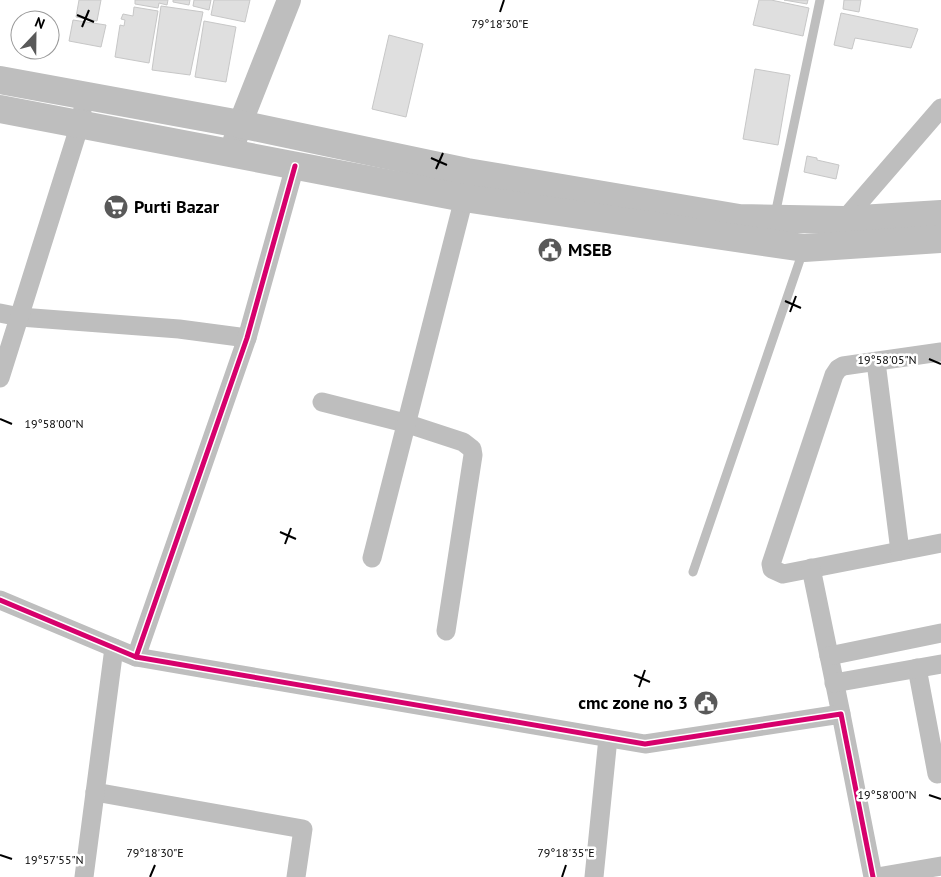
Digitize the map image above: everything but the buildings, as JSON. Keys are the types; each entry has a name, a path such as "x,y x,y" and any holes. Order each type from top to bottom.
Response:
{"highway":[{"path":"0,80 240,124 385,155 465,185 804,248 941,239"},
{"path":"0,109 381,182 465,185 739,218 844,220 941,214"},
{"path":"381,182 385,155"}],"street":[{"path":"231,153 240,124 289,0"},
{"path":"0,378 80,124 85,97"},
{"path":"844,220 941,108"},
{"path":"136,657 247,338 295,166"},
{"path":"372,558 465,185"},
{"path":"0,313 20,317 179,329 247,338"},
{"path":"941,352 843,366 838,369 834,375 770,564 772,570 783,574 941,544"},
{"path":"876,362 900,552"},
{"path":"322,402 406,423 468,445 473,455 446,631"},
{"path":"811,568 875,877 912,874 941,866"},
{"path":"0,600 136,657 644,744 841,714"},
{"path":"829,656 941,633"},
{"path":"84,877 114,648"},
{"path":"834,683 941,664"},
{"path":"916,668 937,774"},
{"path":"594,877 608,738"},
{"path":"95,792 304,829 296,877"}],"lane":[{"path":"774,219 820,0"},
{"path":"693,572 804,248"}],"cycle path":[{"path":"136,657 247,338 295,166"},
{"path":"0,600 136,657 645,744 841,714 873,877"}],"place":[{"name":"Purti Bazar","path":"116,207"},
{"name":"MSEB","path":"550,250"},
{"name":"cmc zone no 3","path":"706,703"}]}
